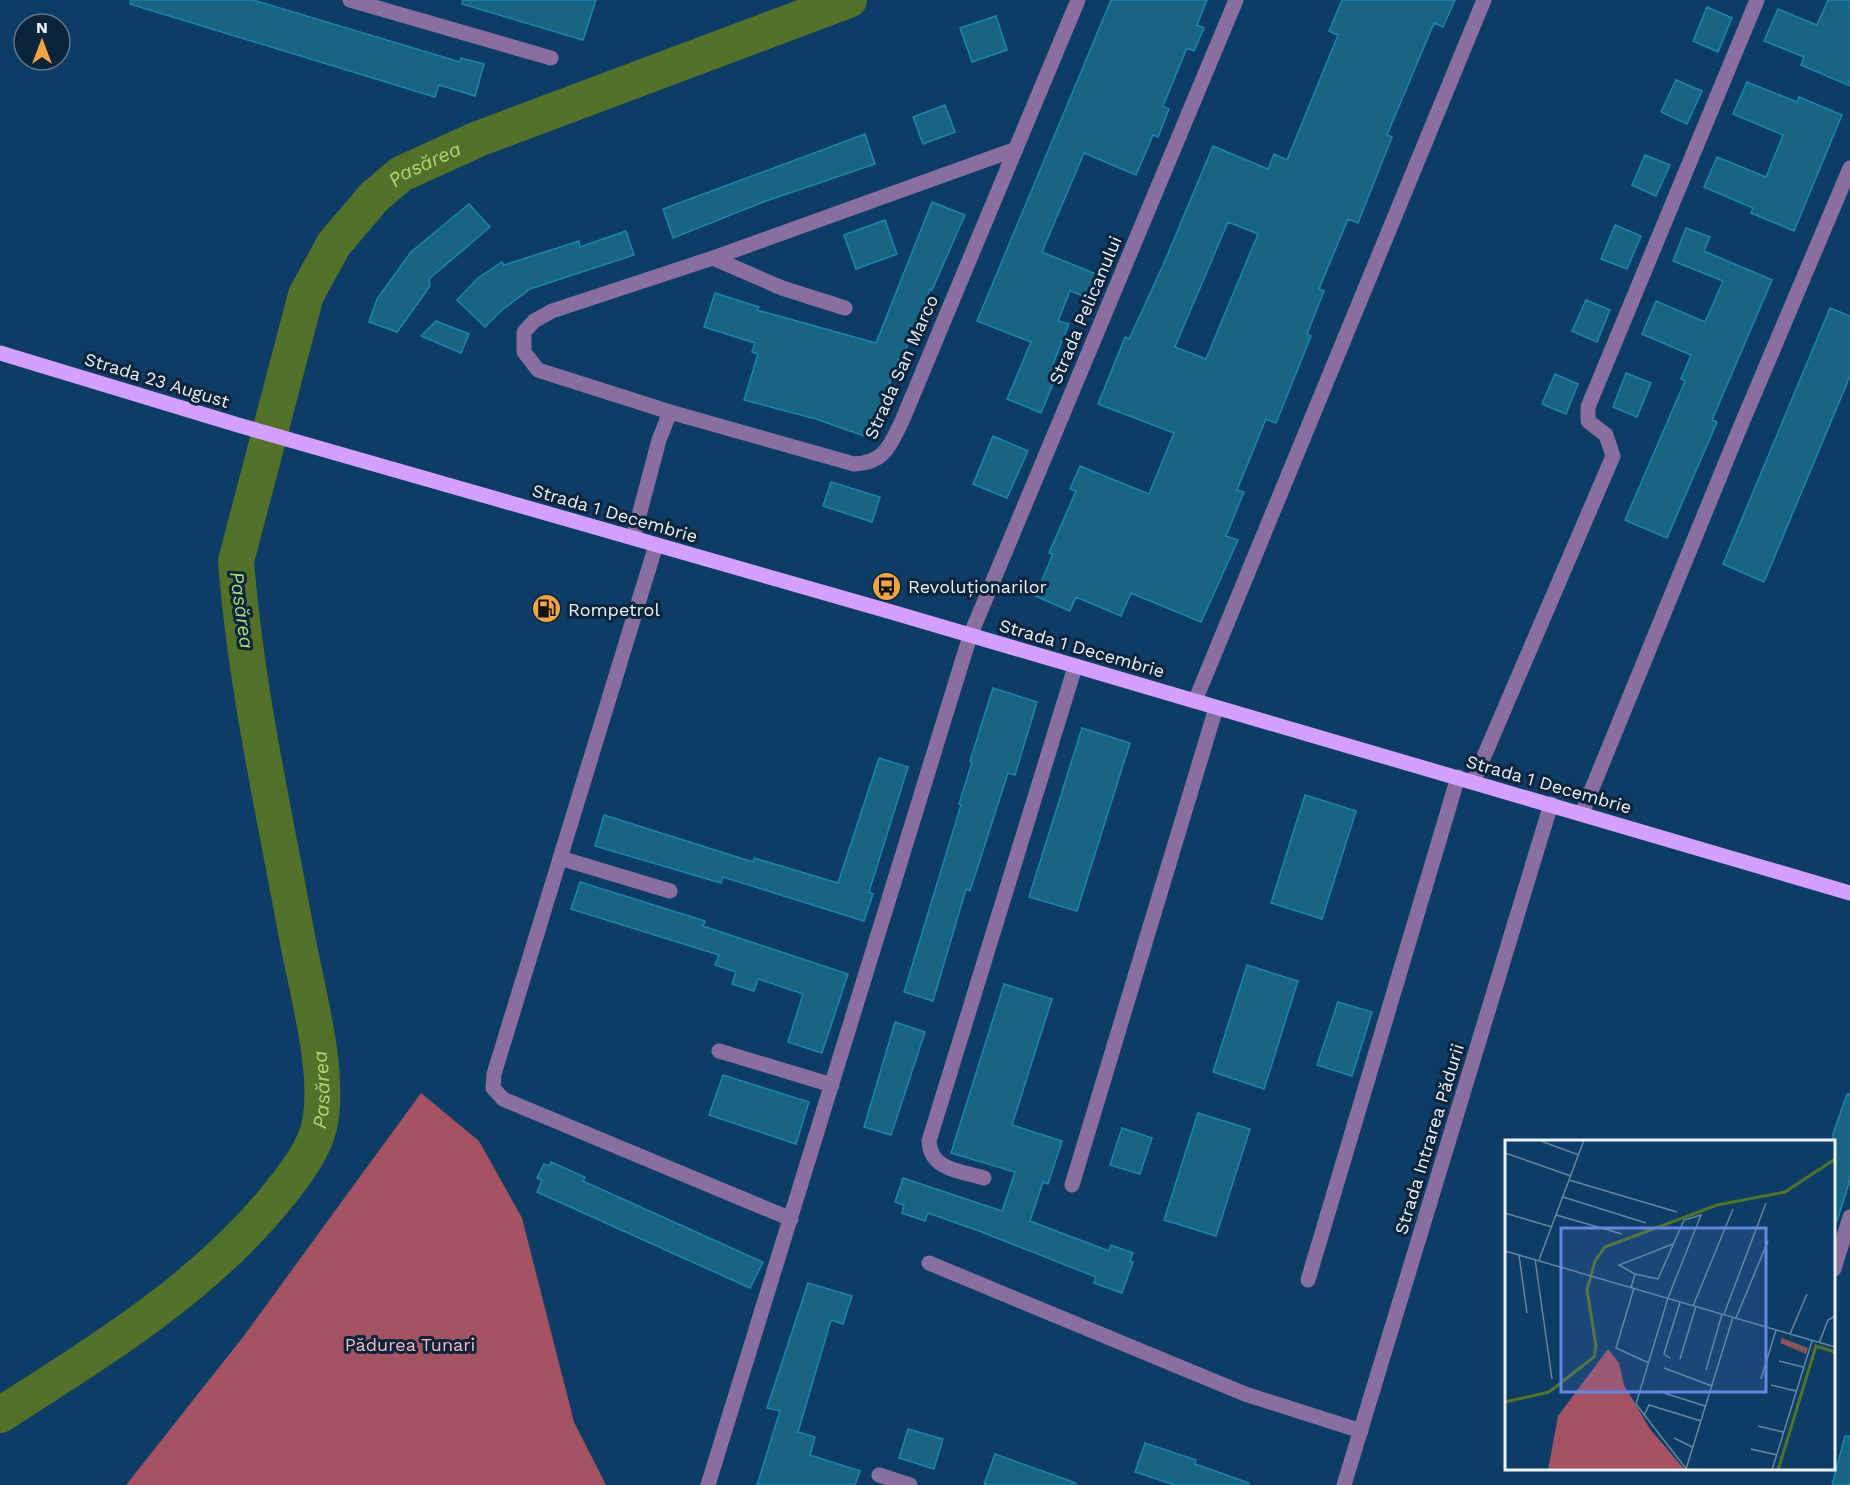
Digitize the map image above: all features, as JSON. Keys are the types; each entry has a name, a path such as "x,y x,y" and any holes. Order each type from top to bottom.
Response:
{"main road":[{"name":"Strada 23 August","path":"0,353 303,443"},
{"name":"Strada 1 Decembrie","path":"303,443 1582,813 1850,893"}],"street":[{"path":"350,0 551,58"},
{"name":"Strada San Marco","path":"713,258 552,311 534,321 524,332 524,352 537,370 670,412 854,464 870,464 880,458 902,421 1078,0"},
{"name":"Strada Pelicanului","path":"708,1485 970,636 1236,0"},
{"path":"1195,701 1484,0"},
{"path":"1473,782 1613,456 1606,435 1588,421 1588,407 1757,0"},
{"path":"713,258 1016,149"},
{"path":"1582,813 1739,430 1850,168"},
{"path":"713,258 772,284 845,308"},
{"path":"633,538 659,440 670,412"},
{"path":"656,545 494,1074 493,1088 503,1099 791,1218"},
{"path":"984,1178 941,1165 929,1151 929,1141 1075,667"},
{"path":"1072,1185 1216,708"},
{"path":"1308,1280 1458,777"},
{"name":"Strada Intrarea Pădurii","path":"1344,1485 1551,804"},
{"path":"560,858 670,891"},
{"path":"719,1051 832,1085"},
{"path":"1835,1263 1850,1217"},
{"path":"929,1263 1245,1394 1361,1431"},
{"path":"879,1475 910,1485"}],"green space":[{"name":"Pădurea Tunari","path":"421,1093 479,1141 522,1218 574,1422 606,1485 126,1485 243,1337"}],"building":[{"path":"131,0 253,0 460,62 461,58 484,64 475,96 439,85 435,97 130,4"},
{"path":"463,0 596,0 583,40 462,4"},
{"path":"1111,0 1207,0 1197,25 1204,28 1194,51 1187,48 1163,106 1169,109 1158,137 1153,135 1136,175 1084,153 1042,252 1096,274 1086,297 1070,291 1058,321 1069,324 1053,364 1060,367 1041,413 1007,399 1031,342 977,321"},
{"path":"1342,0 1455,0 1443,27 1434,23 1387,135 1392,137 1358,223 1348,219 1319,289 1324,291 1307,334 1311,336 1276,423 1266,419 1237,490 1244,492 1226,536 1238,540 1201,622 1131,593 1121,616 1076,597 1070,611 1035,596 1053,554 1049,553 1076,491 1070,489 1080,466 1149,494 1174,433 1098,404 1125,337 1129,339 1164,263 1213,146 1268,169 1274,154 1287,160 1338,35 1329,31","holes":["1228,222 1258,234 1206,359 1175,347"]},
{"path":"1828,0 1850,0 1850,86 1801,65 1804,57 1764,41 1778,9 1817,25"},
{"path":"1707,7 1732,18 1718,52 1693,41"},
{"path":"996,16 1007,50 972,62 960,28"},
{"path":"1676,80 1702,91 1687,124 1661,112"},
{"path":"1747,82 1797,102 1799,97 1842,115 1794,231 1751,213 1753,208 1704,187 1717,157 1766,177 1783,135 1733,114"},
{"path":"945,105 955,132 923,144 913,117"},
{"path":"865,134 875,164 763,202 673,238 663,209"},
{"path":"1645,155 1670,165 1656,196 1632,185"},
{"path":"932,202 965,215 932,290 930,289 902,359 899,358 881,406 878,405 867,437 816,419 744,400 758,354 752,352 755,343 704,327 715,293 759,307 757,310 876,343"},
{"path":"469,204 490,227 429,279 430,286 397,332 369,322 377,299 411,252"},
{"path":"885,220 897,254 856,269 844,235"},
{"path":"1615,225 1641,236 1627,269 1601,259"},
{"path":"1686,228 1710,237 1704,251 1772,280 1712,420 1717,422 1667,538 1625,520 1685,381 1681,379 1691,355 1642,334 1656,301 1705,322 1723,281 1673,261"},
{"path":"626,231 634,255 530,289 502,310 485,327 457,300 478,278 502,262 504,265 579,241 580,247"},
{"path":"1586,300 1610,310 1597,342 1572,331"},
{"path":"1830,308 1850,316 1850,376 1764,582 1723,564"},
{"path":"436,321 469,334 461,353 421,336"},
{"path":"1626,373 1651,383 1637,417 1613,407"},
{"path":"1555,374 1578,384 1566,414 1542,404"},
{"path":"993,436 1028,451 1007,498 973,484"},
{"path":"831,482 880,497 872,522 823,506"},
{"path":"993,688 1037,702 1015,775 1008,773 970,891 966,889 933,1001 904,992 961,805 959,804 972,762 970,761"},
{"path":"1082,728 1130,743 1077,911 1029,897"},
{"path":"879,758 908,767 869,892 873,894 864,921 723,877 721,883 595,846 604,815 753,862 754,858 838,883"},
{"path":"1305,795 1356,811 1322,919 1271,903"},
{"path":"580,882 705,921 703,926 848,974 822,1053 788,1042 803,994 758,979 754,991 732,984 736,972 715,965 719,955 571,909"},
{"path":"1247,965 1298,981 1264,1089 1213,1072"},
{"path":"1004,984 1052,999 1012,1125 1062,1141 1048,1184 1043,1182 1030,1221 1109,1251 1111,1245 1133,1253 1130,1261 1133,1262 1122,1293 1094,1283 1096,1277 979,1231 928,1213 925,1221 902,1213 904,1205 895,1202 903,1178 1002,1211 1015,1172 951,1153"},
{"path":"1338,1002 1372,1012 1352,1076 1317,1065"},
{"path":"895,1022 925,1032 891,1135 864,1127"},
{"path":"723,1075 809,1102 796,1144 709,1115"},
{"path":"1847,1094 1850,1094 1850,1180 1837,1221 1835,1220 1835,1140 1833,1140"},
{"path":"1198,1113 1250,1129 1216,1236 1164,1220"},
{"path":"1122,1128 1152,1138 1140,1174 1110,1165"},
{"path":"551,1162 585,1177 583,1181 763,1262 750,1288 537,1192 542,1180 537,1178 544,1164 549,1166"},
{"path":"808,1283 852,1296 843,1324 831,1320 798,1432 815,1437 810,1455 860,1471 855,1485 757,1485 780,1411 767,1408"},
{"path":"908,1429 943,1439 934,1469 899,1458"},
{"path":"1845,1436 1850,1436 1850,1485 1832,1485"},
{"path":"1145,1443 1196,1460 1195,1464 1249,1483 1248,1485 1175,1485 1135,1472"},
{"path":"995,1454 1076,1483 1076,1485 984,1485"}],"waterway":[{"name":"Pasărea","path":"0,1415 114,1341 186,1287 220,1258 281,1192 308,1153 319,1127 322,1084 317,1035 254,705 236,561 306,295 334,244 374,197 401,174 478,139 849,0"}],"place":[{"name":"Revoluționarilor","path":"887,586"},
{"name":"Rompetrol","path":"547,609"}]}
